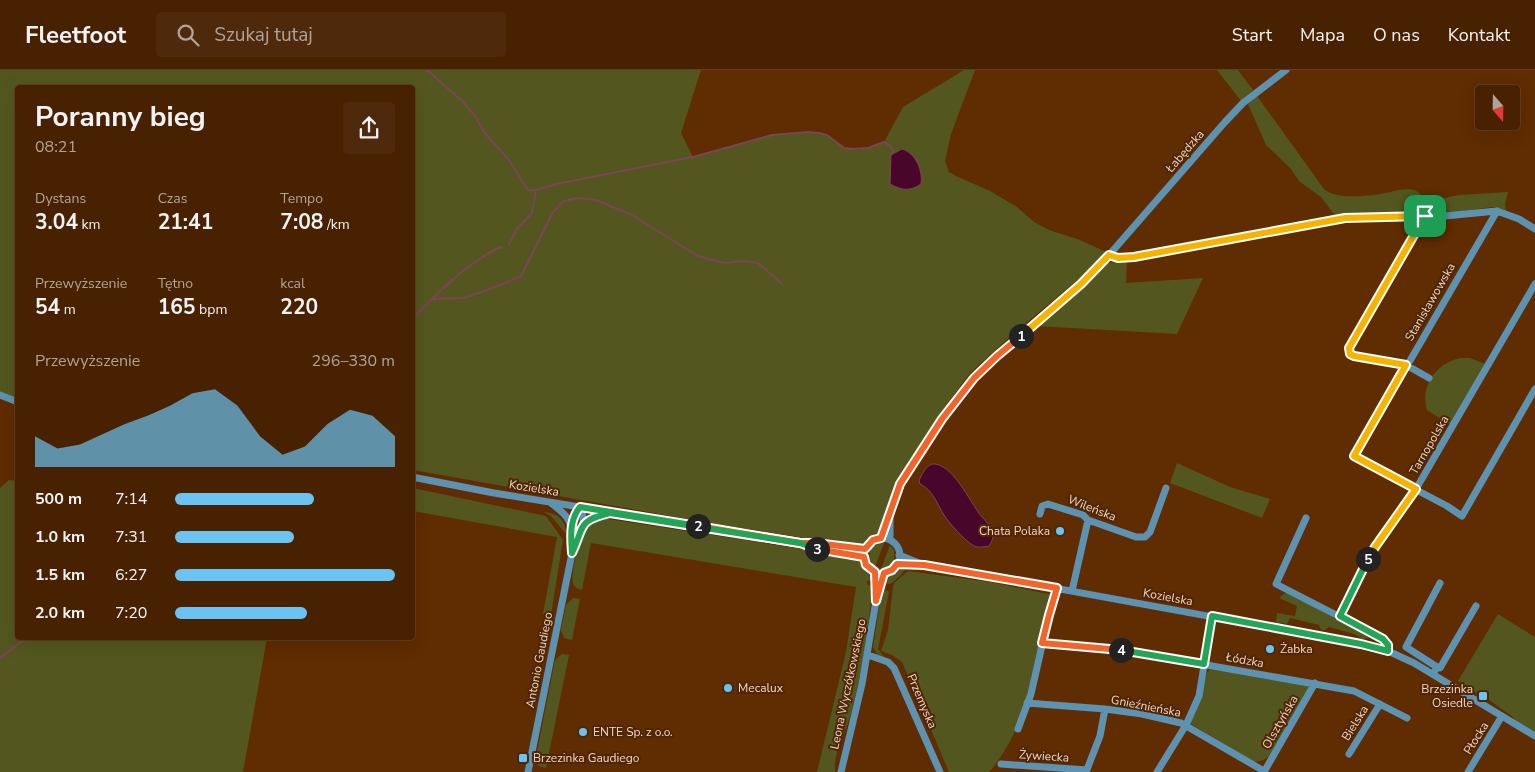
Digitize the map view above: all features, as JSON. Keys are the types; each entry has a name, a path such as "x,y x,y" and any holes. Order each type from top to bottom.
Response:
{"street":[{"name":"Łabędzka","path":"890,513 896,492 903,478 942,419 967,386 997,356 1081,284 1109,255 1243,103 1286,70"},
{"path":"1109,255 1118,258 1134,257 1345,218 1425,216 1497,211 1519,219 1535,229"},
{"name":"Stanisławowska","path":"1416,489 1354,456 1497,211"},
{"path":"1425,216 1349,348 1350,354 1354,356 1406,365 1429,378"},
{"name":"Tarnopolska","path":"1340,616 1375,547 1416,489 1535,284"},
{"path":"1416,489 1462,516 1535,389"},
{"path":"0,395 15,401"},
{"name":"Kozielska","path":"415,479 610,513 800,543 865,549"},
{"name":"Wileńska","path":"1040,514 1042,506 1048,504 1083,515 1088,520 1136,537 1142,537 1150,532 1166,488"},
{"path":"550,502 565,514 571,526"},
{"name":"Antonio Gaudiego","path":"528,772 572,553 584,518 580,507"},
{"name":"Antonio Gaudiego","path":"572,553 571,526 574,515 580,507"},
{"path":"582,525 592,518 610,513"},
{"path":"881,538 890,513"},
{"path":"890,513 890,540"},
{"path":"1306,518 1276,584 1383,639 1388,645 1388,651"},
{"path":"1072,591 1088,520"},
{"path":"881,538 890,540 897,546 899,555 897,564 892,570 884,573 875,572 866,565 865,549 873,540 881,538"},
{"name":"Kozielska","path":"800,543 814,549 864,557"},
{"name":"Kozielska","path":"899,555 924,565"},
{"name":"Kozielska","path":"897,564 924,565 1057,588 1361,644 1388,651 1433,674 1535,736"},
{"name":"Leona Wyczółkowskiego","path":"875,572 876,601"},
{"name":"Leona Wyczółkowskiego","path":"841,772 868,655 876,601 884,573"},
{"path":"1438,667 1406,648 1440,583"},
{"path":"1018,729 1026,703 1032,694 1042,643 1057,588"},
{"path":"1433,674 1438,667 1440,668 1476,606"},
{"path":"1157,772 1186,725 1199,696 1212,616"},
{"name":"Łódzka","path":"1042,643 1116,649 1354,691 1407,718"},
{"name":"Przemyska","path":"868,655 888,662 894,668 940,772"},
{"name":"Olsztyńska","path":"1264,772 1315,683"},
{"name":"Gnieźnieńska","path":"1026,703 1104,709 1170,720 1186,725 1252,763 1264,772"},
{"name":"Bielska","path":"1349,754 1380,704"},
{"name":"Żywiecka","path":"1001,764 1086,771 1100,736 1104,709"},
{"name":"Płocka","path":"1468,772 1502,716"},
{"path":"1252,763 1259,764 1272,758"}],"green space":[{"path":"0,70 701,70 681,133 693,157 772,135 808,132 827,135 844,148 859,150 876,146 884,142 903,107 964,70 975,70 951,134 945,161 949,172 990,191 1017,207 1034,222 1049,230 1080,240 1106,252 1086,273 1014,333 970,373 936,419 903,472 891,496 881,531 867,542 855,546 710,523 415,470 415,85 15,85 15,401 0,395"},
{"path":"1217,70 1238,70 1253,90 1241,101"},
{"path":"1257,96 1324,189 1329,192 1336,195 1363,196 1411,189 1422,196 1424,202 1459,195 1508,192 1505,204 1506,210 1492,207 1449,213 1336,217 1321,197 1300,182 1291,169 1266,145 1248,104"},
{"path":"1127,261 1126,283 1203,278 1177,334 1036,326 1079,292 1107,263"},
{"path":"1460,358 1470,358 1485,364 1451,425 1427,410 1426,392 1428,384 1437,370 1451,361"},
{"path":"1177,463 1230,487 1270,499 1262,518 1170,483"},
{"path":"9,480 15,481 15,640 267,640 243,772 0,772 0,488"},
{"path":"415,488 546,516 563,540 551,615 543,614 557,537 415,511"},
{"path":"544,512 553,514 563,521 566,534 551,516"},
{"path":"601,518 855,557 861,561 872,580 867,581 867,584 872,587 869,619 858,682 849,720 838,749 835,772 817,772 846,652 856,587 591,543 582,590 580,590 574,586 572,578 579,544 587,525"},
{"path":"881,542 884,543 875,567 869,556 871,549"},
{"path":"890,545 894,550 894,561 886,568 881,569"},
{"path":"906,567 890,584 884,583 893,572"},
{"path":"908,571 990,582 1053,595 1031,688 1023,712 1014,734 989,772 949,772 902,662 892,655 881,651 888,630 894,583"},
{"path":"882,589 889,592 878,649 884,657 877,654 873,647"},
{"path":"1285,593 1289,593 1368,637 1364,640 1354,634 1329,627 1321,630 1319,625 1290,618 1287,624 1276,622 1277,613 1295,616 1297,606 1279,598"},
{"path":"573,598 580,599 572,640 564,638 561,630 566,605"},
{"path":"1498,614 1535,637 1535,733 1488,699 1489,697 1467,689 1458,681"},
{"path":"562,654 569,655 546,768 539,766 535,762 555,660"},
{"path":"1210,669 1307,684 1310,688 1272,754 1260,761 1252,761 1191,724 1190,722"}],"shaded area":[{"path":"902,149 915,158 920,168 921,184 917,187 902,189 890,184 891,155"},
{"path":"932,464 947,469 989,525 993,535 989,546 976,547 970,544 946,518 931,494 920,484 919,481 923,473"}],"waterway":[{"path":"427,70 463,102 475,116 484,132 509,160 528,190 535,190"},
{"path":"509,244 517,229 532,213 536,190 556,184 693,157 772,135 819,133 827,135 844,148 853,149 868,148 884,142 889,145 893,153"},
{"path":"432,299 464,298 521,276 553,212 564,201 577,198 596,200 630,214 698,256 724,263 743,261 758,263 782,284"},
{"path":"415,316 464,270 500,247 502,248"},
{"path":"0,658 23,640"}],"place":[{"name":"Chata Polaka","path":"1060,531"},
{"name":"Żabka","path":"1270,649"},
{"name":"Mecalux","path":"728,688"},
{"name":"Brzezinka Osiedle","path":"1483,696"},
{"name":"ENTE Sp. z o.o.","path":"583,732"},
{"name":"Brzezinka Gaudiego","path":"523,758"}],"route":[{"path":"1425,216 1345,218 1134,257 1118,258 1109,255 1081,284 997,356 967,386 942,419 903,478 896,492 881,538 873,540 865,549 800,543 697,526 630,516 580,507 574,515 571,526 572,553 582,525 592,518 610,513 800,543 814,549 862,556 868,567 875,572 874,591 876,601 884,573 892,570 897,564 924,565 1057,588 1042,643 1116,649 1204,664 1212,616 1361,644 1388,651 1388,645 1383,639 1340,616 1375,547 1416,489 1354,456 1406,365 1354,356 1350,354 1349,348 1425,216"}]}
